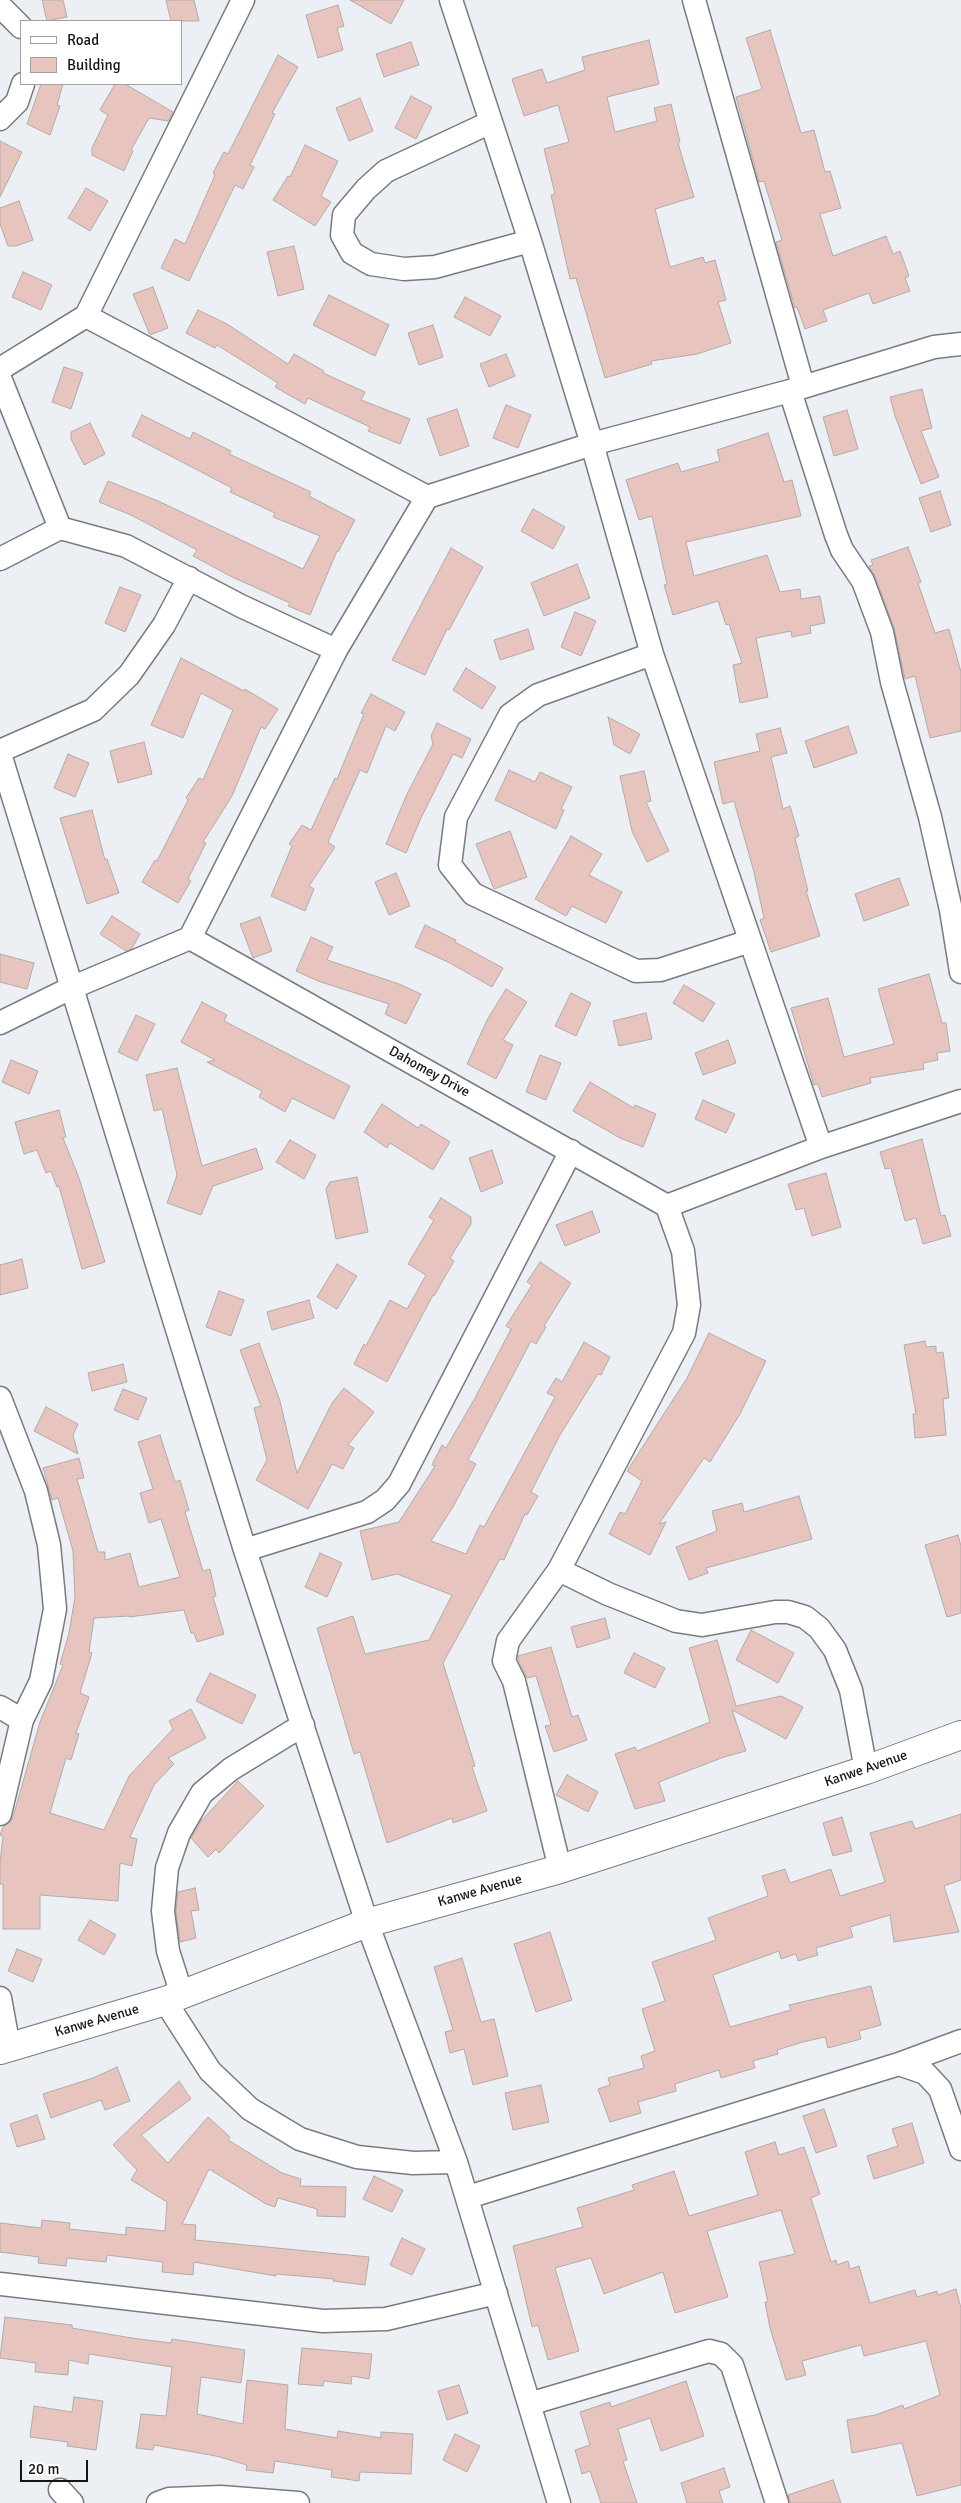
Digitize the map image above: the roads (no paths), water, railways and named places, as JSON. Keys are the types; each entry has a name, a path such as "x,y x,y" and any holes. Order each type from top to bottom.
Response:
{"main road":[{"name":"Kanwe Avenue","path":"4,2048 174,1998 367,1923 560,1869 866,1770 961,1735"}],"street":[{"path":"0,369 86,316 243,0"},
{"path":"450,0 530,241 592,444 652,654 821,1147"},
{"path":"694,0 836,535 842,550 863,581 882,632 892,682 930,817 949,901 961,972"},
{"path":"0,6 20,26"},
{"path":"0,119 17,102 23,85"},
{"path":"491,122 386,171 366,189 344,215 342,236 352,253 371,264 404,270 435,267 530,241"},
{"path":"86,316 427,497"},
{"path":"0,1024 71,988 190,938 336,650 427,497 592,444 796,389 934,347 961,344"},
{"path":"0,378 60,528"},
{"path":"0,559 60,528 126,546 240,606 336,650"},
{"path":"189,578 164,625 129,675 93,710 0,753 245,1550 367,1923 468,2197 559,2503"},
{"path":"652,654 538,695 510,715 456,817 450,865 473,894 636,971 660,970 750,941"},
{"name":"Dahomey Drive","path":"190,938 667,1206"},
{"path":"560,1869 514,1681 504,1661 508,1641 560,1570 684,1333 689,1305 683,1251 667,1206 821,1147 961,1101"},
{"path":"245,1550 367,1512 385,1500 399,1484 571,1151"},
{"path":"0,1398 36,1491 49,1545 55,1608 41,1681 22,1720 0,1814"},
{"path":"560,1570 615,1597 676,1621 702,1625 775,1612 788,1612 805,1617 819,1628 835,1650 851,1690 866,1770"},
{"path":"0,1707 22,1720"},
{"path":"303,1725 231,1769 202,1792 180,1833 167,1868 163,1911 174,1998 210,2071 250,2109 300,2139 356,2157 413,2163 456,2162"},
{"path":"0,1998 4,2048"},
{"path":"468,2197 899,2064 961,2040"},
{"path":"899,2064 925,2073 940,2089 961,2149"},
{"path":"0,2284 323,2322 386,2318 496,2293"},
{"path":"529,2404 708,2352 721,2354 732,2365 777,2503"},
{"path":"158,2503 169,2499 221,2497 298,2503"}]}
